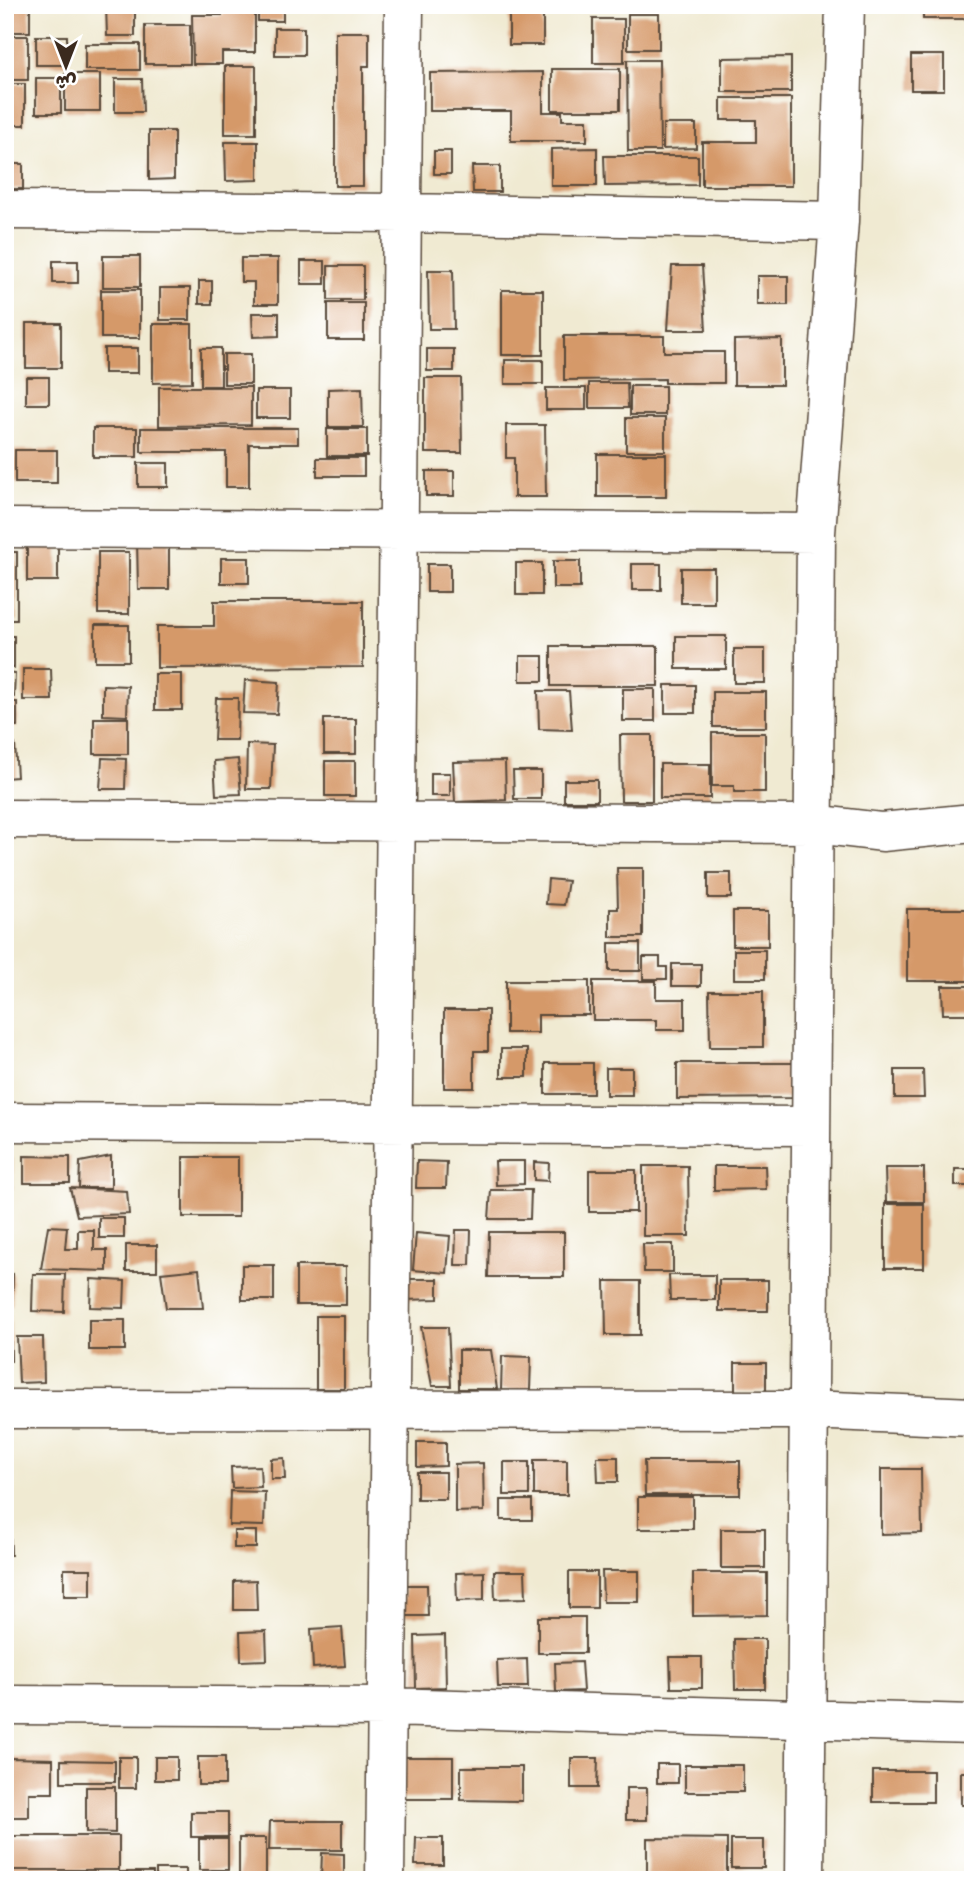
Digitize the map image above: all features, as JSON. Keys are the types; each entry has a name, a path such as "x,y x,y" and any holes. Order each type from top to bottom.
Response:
{"street":[{"path":"385,1880 404,5"},
{"path":"805,1880 816,533 839,221 845,5"},
{"path":"5,210 402,213 839,221"},
{"path":"5,528 816,533"},
{"path":"5,819 814,824 882,832 973,823"},
{"path":"5,1122 811,1126"},
{"path":"5,1409 809,1410 973,1417"},
{"path":"5,1705 387,1707 973,1724"}],"building":[{"path":"5,5 30,5 30,32 5,32"},
{"path":"106,5 135,5 135,36 107,36"},
{"path":"222,5 255,5 255,52 222,52 222,64 193,64 192,15 222,15"},
{"path":"258,5 283,5 283,21 258,21"},
{"path":"509,5 543,5 543,45 509,45"},
{"path":"550,5 605,5 605,8 550,8"},
{"path":"923,5 973,5 973,19 923,19"},
{"path":"628,14 659,14 659,49 628,49"},
{"path":"593,19 624,19 624,63 593,63"},
{"path":"145,25 190,25 190,64 145,64"},
{"path":"275,28 304,28 304,55 275,55"},
{"path":"335,32 369,32 369,66 363,66 363,186 335,186"},
{"path":"5,36 28,36 28,80 5,80"},
{"path":"36,36 67,36 67,65 36,65"},
{"path":"85,44 140,44 140,70 85,70"},
{"path":"911,55 944,55 944,90 911,90"},
{"path":"791,57 791,92 722,92 722,58"},
{"path":"627,60 659,60 660,151 628,151"},
{"path":"225,66 256,66 256,134 225,134"},
{"path":"552,69 620,69 620,110 552,110"},
{"path":"543,72 543,112 562,112 562,120 587,120 587,141 511,141 511,111 430,111 430,73"},
{"path":"65,74 100,74 100,111 65,111"},
{"path":"36,78 61,78 61,113 36,113"},
{"path":"115,79 142,79 143,112 115,112"},
{"path":"5,84 25,84 25,125 5,125"},
{"path":"721,98 791,98 791,186 702,186 702,142 756,142 756,120 721,120"},
{"path":"663,124 696,124 696,148 663,149"},
{"path":"149,131 174,131 174,179 149,180"},
{"path":"225,142 258,142 258,180 226,181"},
{"path":"597,148 597,186 551,186 551,149"},
{"path":"434,151 451,151 451,174 434,174"},
{"path":"604,156 698,156 698,185 605,186"},
{"path":"5,164 23,164 23,189 5,189"},
{"path":"472,166 500,166 500,192 473,192"},
{"path":"970,187 973,187 973,213 970,213"},
{"path":"103,256 140,256 140,287 103,287"},
{"path":"241,258 278,258 278,304 254,304 254,282 241,282"},
{"path":"53,261 78,261 78,283 53,283"},
{"path":"301,261 325,261 325,284 301,284"},
{"path":"328,266 363,266 363,300 328,300"},
{"path":"672,266 702,266 706,330 668,330"},
{"path":"428,270 453,270 454,329 429,329"},
{"path":"757,276 788,276 788,305 757,305"},
{"path":"199,281 212,281 212,304 199,304"},
{"path":"160,288 190,288 190,320 160,320"},
{"path":"101,290 140,290 140,338 101,338"},
{"path":"502,290 543,290 543,355 502,355"},
{"path":"328,303 364,303 364,340 328,340"},
{"path":"252,313 279,313 279,336 253,337"},
{"path":"26,323 61,323 61,368 26,368"},
{"path":"153,324 192,324 192,382 153,383"},
{"path":"564,336 664,336 664,352 724,352 724,383 665,383 665,379 564,380"},
{"path":"782,339 782,385 734,385 734,340"},
{"path":"104,348 138,348 138,373 104,373"},
{"path":"201,348 221,348 221,386 201,386"},
{"path":"427,349 454,349 454,371 427,371"},
{"path":"224,354 251,354 251,384 224,384"},
{"path":"505,360 543,360 543,384 505,384"},
{"path":"26,377 49,377 49,404 26,404"},
{"path":"425,378 461,378 462,453 425,453"},
{"path":"589,383 627,383 628,408 589,408"},
{"path":"630,386 665,386 665,415 630,415"},
{"path":"159,387 251,387 251,425 159,426"},
{"path":"362,388 363,427 328,427 328,389"},
{"path":"546,388 586,388 586,410 546,410"},
{"path":"256,390 290,390 290,418 256,418"},
{"path":"626,418 665,418 665,451 626,451"},
{"path":"506,425 545,425 546,497 514,497 514,458 506,458"},
{"path":"93,428 137,428 137,457 93,457"},
{"path":"141,428 298,428 298,444 249,444 249,487 226,487 226,452 141,452"},
{"path":"327,429 367,429 367,456 327,456"},
{"path":"15,450 57,450 57,483 15,483"},
{"path":"597,454 666,454 666,497 597,497"},
{"path":"317,458 364,458 364,476 317,476"},
{"path":"138,463 168,463 168,487 138,487"},
{"path":"426,471 454,471 454,496 426,496"},
{"path":"137,539 169,539 169,589 138,589"},
{"path":"27,547 58,547 58,581 27,581"},
{"path":"5,552 17,552 17,620 5,620"},
{"path":"98,552 129,552 129,614 98,614"},
{"path":"221,558 249,558 249,583 221,583"},
{"path":"553,561 580,561 580,588 553,588"},
{"path":"516,563 542,563 542,595 516,595"},
{"path":"427,564 450,564 450,592 427,592"},
{"path":"632,564 661,564 661,590 632,590"},
{"path":"681,568 714,568 714,603 681,603"},
{"path":"214,601 363,601 363,667 157,668 157,626 214,626"},
{"path":"95,625 129,625 129,661 95,661"},
{"path":"5,636 14,636 14,668 5,668"},
{"path":"676,636 726,636 726,669 676,669"},
{"path":"551,646 658,646 658,686 551,686"},
{"path":"734,649 765,649 765,683 734,683"},
{"path":"520,656 543,656 543,681 520,681"},
{"path":"23,669 51,669 52,700 23,700"},
{"path":"5,672 15,673 14,697 5,696"},
{"path":"155,674 182,674 182,710 155,710"},
{"path":"245,680 279,682 277,714 243,713"},
{"path":"103,685 128,686 127,716 103,715"},
{"path":"665,685 695,685 695,713 665,713"},
{"path":"623,689 655,689 655,721 623,721"},
{"path":"538,691 569,691 572,730 539,729"},
{"path":"713,692 766,692 766,727 713,727"},
{"path":"216,698 238,698 237,740 214,740"},
{"path":"5,702 17,702 17,726 5,726"},
{"path":"94,718 128,718 128,754 94,754"},
{"path":"324,719 356,719 356,754 324,754"},
{"path":"712,733 765,733 765,792 734,792 734,786 712,786"},
{"path":"620,735 652,735 652,801 621,801"},
{"path":"5,744 15,744 17,777 5,778"},
{"path":"247,744 273,745 271,789 246,789"},
{"path":"102,758 126,759 125,789 100,789"},
{"path":"238,759 241,794 216,795 214,761"},
{"path":"325,761 355,761 355,796 325,796"},
{"path":"505,761 506,800 455,802 453,762"},
{"path":"660,764 710,764 710,798 660,798"},
{"path":"513,771 541,771 541,799 514,799"},
{"path":"431,773 450,773 450,796 431,796"},
{"path":"564,780 597,780 597,801 564,801"},
{"path":"617,868 643,868 643,937 610,937 610,909 618,909"},
{"path":"708,873 731,873 731,898 708,898"},
{"path":"548,879 568,881 564,905 546,904"},
{"path":"907,909 970,909 970,981 907,981"},
{"path":"733,911 768,911 768,946 733,946"},
{"path":"609,943 640,943 640,971 609,971"},
{"path":"734,950 765,950 765,979 734,979"},
{"path":"643,957 660,957 660,967 667,967 667,979 643,979"},
{"path":"672,964 701,964 701,986 672,986"},
{"path":"506,981 589,981 589,1015 538,1015 538,1033 506,1033"},
{"path":"593,981 656,981 656,999 685,999 685,1030 656,1030 656,1020 593,1020"},
{"path":"942,986 973,986 973,1014 943,1014"},
{"path":"709,991 763,991 763,1047 710,1047"},
{"path":"444,1010 488,1010 488,1051 474,1051 474,1088 444,1088"},
{"path":"501,1049 527,1049 527,1077 501,1077"},
{"path":"545,1063 593,1063 593,1094 545,1094"},
{"path":"677,1063 798,1063 798,1098 677,1099"},
{"path":"606,1068 632,1068 632,1095 606,1095"},
{"path":"895,1070 923,1070 924,1098 895,1098"},
{"path":"24,1156 70,1157 70,1183 24,1183"},
{"path":"111,1156 111,1188 79,1188 80,1162"},
{"path":"183,1157 238,1157 238,1217 183,1217"},
{"path":"5,1158 13,1158 13,1189 5,1189"},
{"path":"417,1161 447,1162 446,1188 416,1188"},
{"path":"495,1161 524,1161 524,1184 496,1185"},
{"path":"534,1162 549,1163 548,1181 534,1180"},
{"path":"643,1166 688,1166 689,1236 643,1236"},
{"path":"714,1166 765,1166 766,1189 714,1190"},
{"path":"885,1168 924,1168 924,1202 886,1202"},
{"path":"955,1169 973,1169 973,1186 955,1186"},
{"path":"589,1170 636,1170 636,1212 589,1212"},
{"path":"70,1188 127,1191 129,1214 77,1216"},
{"path":"491,1190 531,1190 530,1219 489,1219"},
{"path":"885,1204 924,1204 924,1268 885,1268"},
{"path":"99,1218 124,1218 124,1238 99,1238"},
{"path":"48,1226 67,1227 65,1249 78,1249 78,1230 94,1230 94,1250 107,1250 107,1271 41,1269"},
{"path":"456,1230 471,1230 470,1265 455,1265"},
{"path":"489,1232 564,1232 564,1277 488,1277"},
{"path":"416,1233 450,1236 447,1273 413,1270"},
{"path":"643,1244 673,1244 673,1272 644,1272"},
{"path":"126,1245 157,1245 157,1271 126,1271"},
{"path":"242,1265 274,1265 274,1300 242,1300"},
{"path":"296,1266 346,1266 346,1305 296,1305"},
{"path":"199,1269 203,1308 166,1308 161,1273"},
{"path":"5,1273 13,1274 12,1305 5,1305"},
{"path":"33,1274 65,1274 64,1312 32,1311"},
{"path":"669,1275 715,1275 715,1300 670,1300"},
{"path":"91,1279 125,1281 124,1308 90,1307"},
{"path":"402,1279 438,1279 438,1299 403,1300"},
{"path":"719,1280 768,1280 768,1311 719,1311"},
{"path":"605,1281 640,1281 640,1335 606,1335"},
{"path":"5,1313 10,1313 11,1361 5,1361"},
{"path":"316,1316 344,1316 344,1389 316,1389"},
{"path":"89,1320 125,1320 125,1350 89,1350"},
{"path":"421,1327 448,1327 451,1386 432,1386"},
{"path":"17,1337 43,1337 44,1382 19,1383"},
{"path":"459,1350 491,1350 497,1389 459,1389"},
{"path":"502,1356 531,1357 530,1391 501,1390"},
{"path":"735,1363 766,1363 766,1391 735,1391"},
{"path":"417,1442 446,1442 446,1466 417,1467"},
{"path":"597,1457 618,1457 618,1482 598,1482"},
{"path":"284,1458 285,1479 271,1479 271,1459"},
{"path":"534,1460 567,1460 567,1495 534,1495"},
{"path":"644,1461 740,1461 740,1495 645,1495"},
{"path":"504,1462 529,1462 529,1495 504,1495"},
{"path":"483,1463 484,1511 455,1512 455,1464"},
{"path":"260,1466 261,1487 232,1488 231,1467"},
{"path":"881,1469 921,1469 922,1533 881,1534"},
{"path":"5,1471 8,1471 11,1555 5,1555"},
{"path":"970,1471 973,1471 973,1500 970,1500"},
{"path":"417,1472 446,1472 446,1499 417,1499"},
{"path":"230,1491 265,1492 264,1526 229,1525"},
{"path":"638,1497 693,1497 693,1529 638,1529"},
{"path":"501,1500 532,1500 532,1520 501,1520"},
{"path":"721,1529 765,1529 765,1568 721,1568"},
{"path":"234,1531 256,1531 256,1548 234,1548"},
{"path":"64,1569 91,1569 91,1596 64,1596"},
{"path":"494,1571 525,1571 526,1598 495,1599"},
{"path":"602,1571 639,1571 639,1602 603,1602"},
{"path":"484,1572 484,1600 457,1601 456,1573"},
{"path":"569,1572 597,1572 597,1608 569,1608"},
{"path":"693,1573 767,1573 767,1615 693,1616"},
{"path":"256,1580 257,1610 234,1610 234,1581"},
{"path":"404,1585 427,1585 428,1616 404,1616"},
{"path":"538,1617 585,1617 585,1653 538,1653"},
{"path":"342,1627 345,1666 313,1668 311,1629"},
{"path":"266,1631 267,1660 241,1661 240,1632"},
{"path":"445,1635 446,1687 416,1688 415,1636"},
{"path":"734,1639 765,1639 765,1689 735,1689"},
{"path":"670,1657 702,1657 702,1688 671,1688"},
{"path":"527,1659 528,1687 498,1687 497,1660"},
{"path":"581,1662 583,1691 556,1692 555,1663"},
{"path":"119,1757 136,1757 136,1788 119,1788"},
{"path":"155,1757 177,1757 177,1780 155,1780"},
{"path":"198,1757 225,1757 225,1785 198,1785"},
{"path":"394,1757 453,1757 453,1799 394,1799"},
{"path":"9,1758 53,1759 53,1793 29,1793 29,1817 9,1817"},
{"path":"571,1758 598,1758 597,1788 571,1788"},
{"path":"61,1760 115,1761 115,1782 61,1782"},
{"path":"657,1764 678,1764 678,1783 657,1783"},
{"path":"685,1765 743,1765 743,1792 685,1792"},
{"path":"461,1767 522,1767 522,1801 461,1800"},
{"path":"873,1771 933,1771 933,1802 873,1802"},
{"path":"961,1772 973,1772 973,1805 961,1805"},
{"path":"86,1787 115,1787 115,1833 86,1832"},
{"path":"626,1788 647,1788 647,1820 626,1820"},
{"path":"191,1812 228,1812 228,1837 191,1837"},
{"path":"270,1821 342,1821 342,1850 269,1850"},
{"path":"11,1836 119,1836 119,1870 11,1870"},
{"path":"239,1838 266,1838 266,1880 239,1880"},
{"path":"416,1838 443,1838 443,1865 415,1865"},
{"path":"647,1838 727,1839 727,1876 647,1876"},
{"path":"199,1839 228,1839 228,1870 199,1870"},
{"path":"731,1840 764,1840 764,1868 731,1868"},
{"path":"322,1853 344,1854 344,1878 321,1878"},
{"path":"156,1869 186,1869 186,1880 156,1880"},
{"path":"120,1872 153,1872 153,1880 120,1880"},
{"path":"191,1876 225,1877 225,1880 191,1880"}]}
